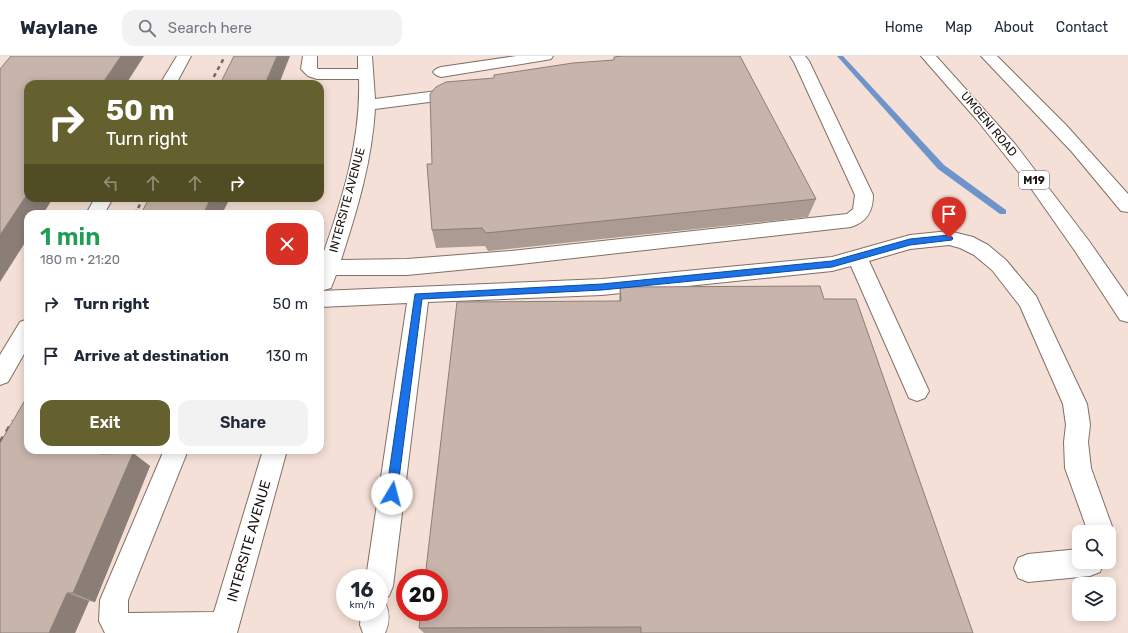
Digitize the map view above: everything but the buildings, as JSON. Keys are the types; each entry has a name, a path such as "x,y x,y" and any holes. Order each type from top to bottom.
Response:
{"main road":[{"path":"170,80 184,56"},
{"path":"310,56 309,69 313,73 366,74"},
{"name":"INTERSITE AVENUE","path":"324,268 348,206 361,156 366,106 365,56"},
{"path":"446,95 439,65 546,56"},
{"path":"324,268 407,267 511,258 850,220 860,214 864,207 864,195 801,61 797,56"},
{"name":"UMGENI ROAD","path":"928,56 957,86 1020,161 1090,255 1128,314"},
{"path":"988,56 1043,110 1128,206"},
{"path":"366,106 476,90"},
{"path":"324,299 602,287 832,264 910,242 949,238 966,242 981,250 999,265 1029,302 1075,404 1078,425 1076,442 1078,468 1098,525"},
{"path":"857,257 917,391"},
{"path":"381,569 418,296"},
{"path":"0,375 24,335"},
{"path":"174,454 114,600 113,621 117,625 126,627 223,630"},
{"name":"INTERSITE AVENUE","path":"223,630 274,454"},
{"path":"1028,568 1072,564"}],"waterway":[{"path":"840,56 941,167 1003,212"}],"railway":[{"path":"212,80 225,56"},
{"path":"138,208 142,202"},
{"path":"0,442 13,421"}],"route":[{"path":"392,494 418,296 602,287 832,264 876,250 910,242 949,238"}]}
